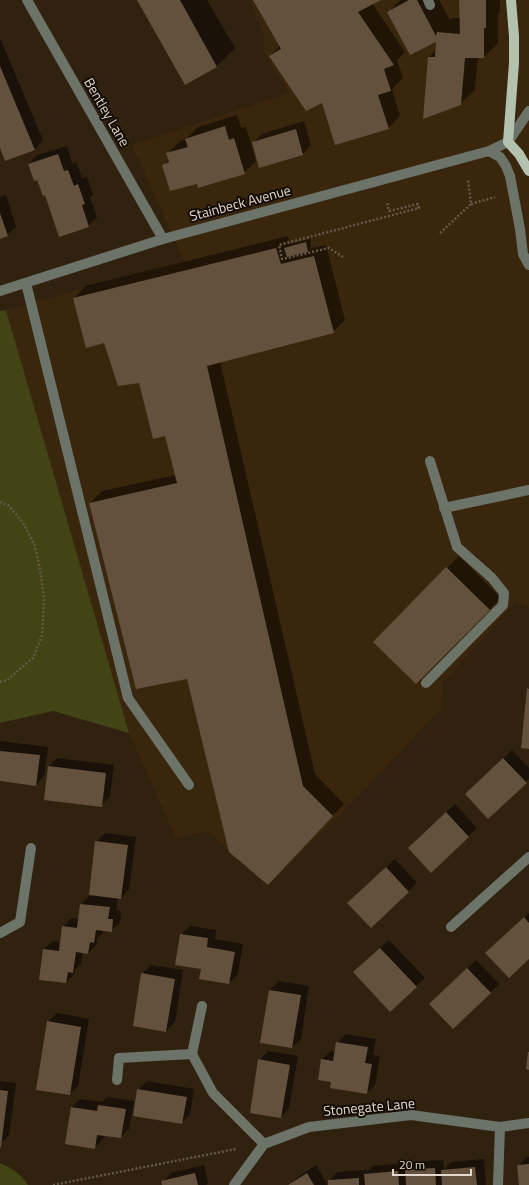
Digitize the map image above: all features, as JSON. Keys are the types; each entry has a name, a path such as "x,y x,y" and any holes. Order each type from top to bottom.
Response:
{"main road":[{"path":"511,0 514,36 514,63 508,142 519,154 529,171"}],"street":[{"name":"Bentley Lane","path":"27,0 163,239"},
{"path":"514,36 515,0"},
{"path":"508,142 529,111"},
{"name":"Stainbeck Avenue","path":"0,291 163,239 490,151 508,142"},
{"path":"490,151 500,157 510,176 526,246 523,254 529,265"},
{"path":"26,283 128,698 189,785"},
{"path":"426,683 503,605 504,593 492,578 457,547 430,461"},
{"path":"444,508 529,490"},
{"path":"0,933 20,922 31,848"},
{"path":"451,927 529,857"},
{"path":"202,1006 192,1054 212,1093 264,1144 234,1185"},
{"path":"117,1080 119,1058 192,1054"},
{"name":"Stonegate Lane","path":"264,1144 309,1127 411,1115 500,1127 529,1123"},
{"path":"498,1185 500,1127"}],"path":[{"path":"468,179 471,204"},
{"path":"440,233 471,204 500,196"},
{"path":"343,257 329,248 282,259 279,245 419,208 418,204 389,211 386,202"},
{"path":"0,502 9,506 22,521 35,546 42,574 44,600 42,636 33,658 7,680 0,682"},
{"path":"53,1185 264,1144"}],"shaded area":[{"path":"250,0 529,0 529,608 516,602 443,682 441,709 339,816 268,885 229,852 208,831 176,838 129,733 6,310 184,261 132,145 289,93 264,52 264,35"},
{"path":"6,310 129,733 53,711 0,723 0,311"},
{"path":"0,1163 16,1172 28,1185 0,1185"}],"building":[{"path":"137,0 180,0 217,67 185,85"},
{"path":"253,0 381,0 358,12 394,65 384,69 391,91 378,95 389,129 335,145 322,103 306,111 269,56 281,49"},
{"path":"409,0 417,0 436,36 437,32 460,34 459,0 486,0 484,58 465,58 461,105 423,119 428,57 435,57 436,42 410,55 387,12"},
{"path":"0,66 35,150 5,161 0,148"},
{"path":"225,126 229,140 234,138 245,174 198,188 197,184 170,191 162,165 169,162 166,153 188,147 185,139"},
{"path":"296,129 303,155 259,168 252,142"},
{"path":"58,154 64,171 68,170 74,186 78,184 85,204 82,205 89,227 59,237 45,195 43,196 37,180 34,181 28,164"},
{"path":"0,213 8,236 0,239"},
{"path":"306,242 308,252 287,257 284,248"},
{"path":"276,248 281,264 314,256 334,333 207,366 303,786 333,816 268,885 229,852 187,679 136,689 89,503 177,483 165,436 153,439 139,383 118,386 104,343 86,348 73,298"},
{"path":"446,567 490,610 416,684 373,642"},
{"path":"527,688 529,689 529,749 521,748"},
{"path":"0,751 40,755 36,786 0,781"},
{"path":"503,758 527,783 488,819 465,794"},
{"path":"48,766 106,773 102,807 44,800"},
{"path":"446,812 469,837 431,873 408,848"},
{"path":"95,841 128,845 121,899 89,895"},
{"path":"386,867 409,892 371,928 347,903"},
{"path":"80,904 110,907 108,919 113,919 112,932 96,930 94,943 90,942 88,954 76,952 73,973 68,972 66,983 39,980 43,949 59,951 62,926 77,928"},
{"path":"524,917 529,923 529,959 509,978 485,953"},
{"path":"180,934 208,938 207,947 235,952 229,984 199,979 201,969 175,965"},
{"path":"380,948 417,987 390,1012 353,972"},
{"path":"467,968 491,993 453,1029 429,1004"},
{"path":"141,973 175,979 166,1032 133,1026"},
{"path":"269,990 301,995 292,1048 260,1043"},
{"path":"47,1021 81,1027 70,1095 36,1090"},
{"path":"336,1042 368,1047 365,1063 372,1064 367,1094 330,1088 331,1082 318,1080 321,1059 333,1061"},
{"path":"529,1052 529,1070 526,1069"},
{"path":"258,1059 290,1065 281,1118 250,1113"},
{"path":"137,1089 187,1097 182,1124 133,1116"},
{"path":"0,1090 8,1091 1,1147 0,1147"},
{"path":"98,1105 126,1109 121,1138 97,1135 95,1149 65,1144 71,1107 97,1111"},
{"path":"529,1164 529,1185 519,1185 517,1165"},
{"path":"475,1167 477,1185 442,1185 441,1170"},
{"path":"435,1168 436,1185 406,1185 405,1170"},
{"path":"398,1171 399,1185 365,1185 364,1174"},
{"path":"195,1173 198,1185 162,1185 161,1181"},
{"path":"307,1173 314,1185 288,1185"},
{"path":"359,1178 359,1185 328,1185 328,1180"}]}
